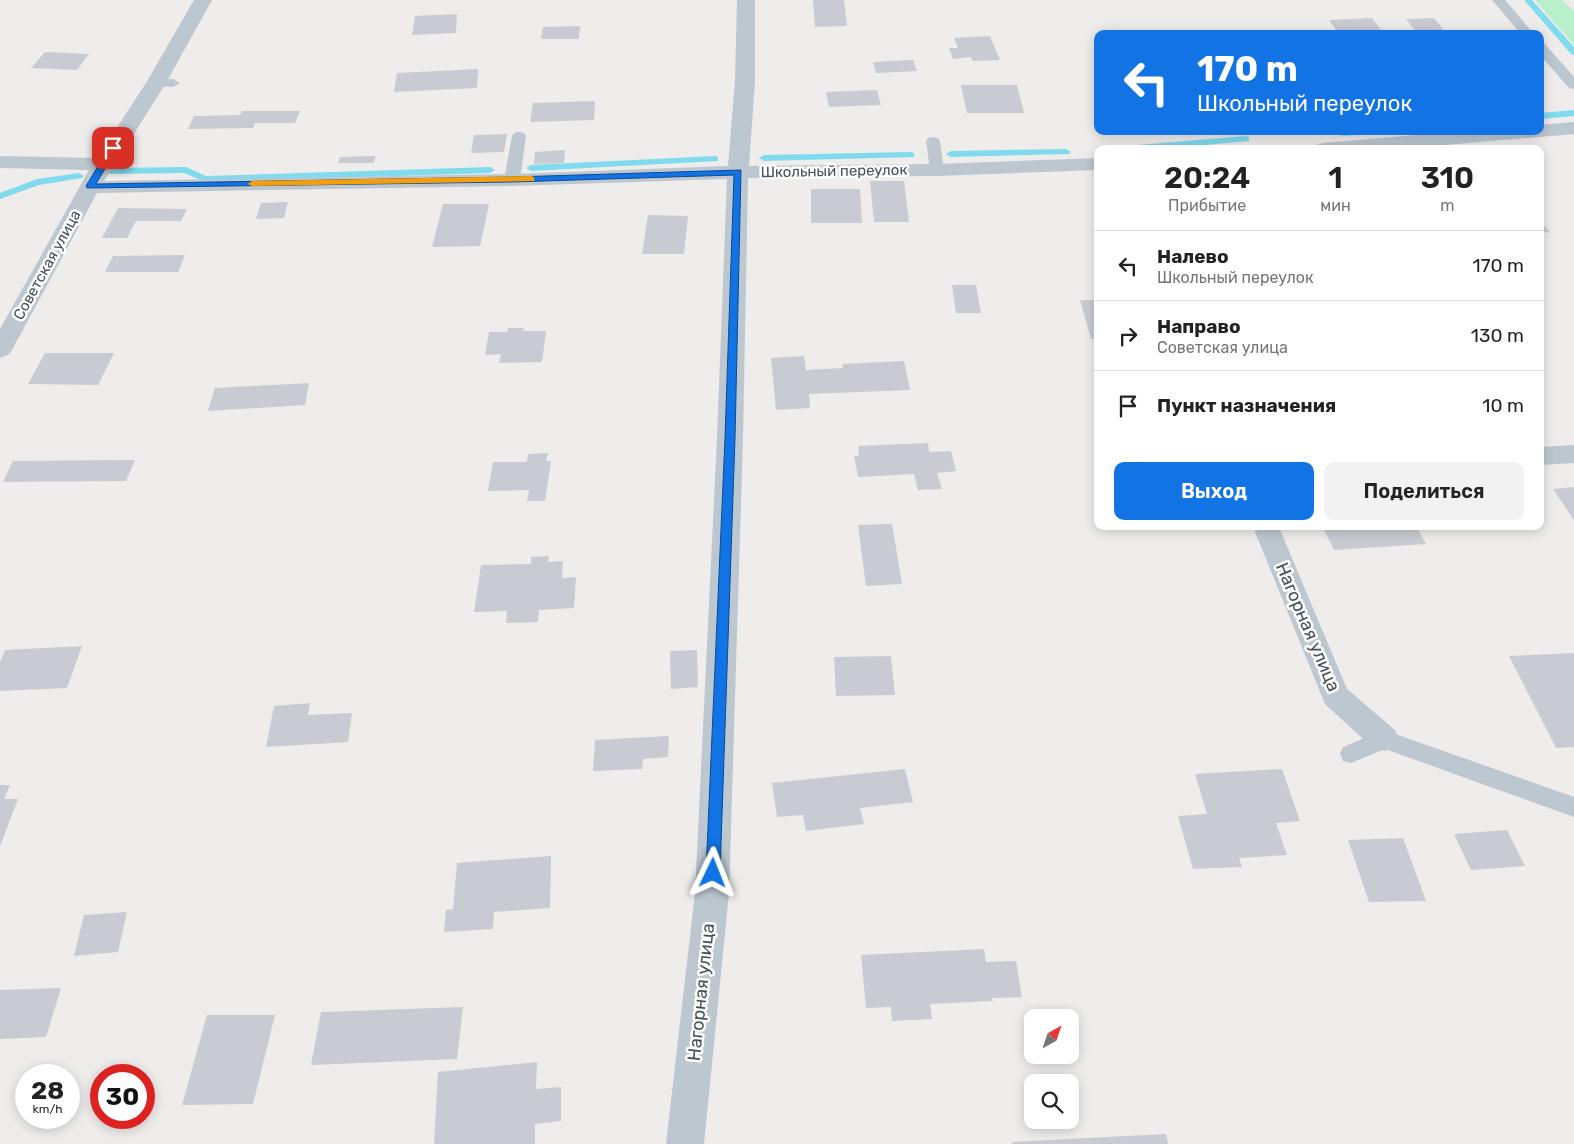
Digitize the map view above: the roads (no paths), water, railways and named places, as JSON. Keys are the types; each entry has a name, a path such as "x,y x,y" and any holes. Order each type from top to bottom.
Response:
{"street":[{"name":"Советская улица","path":"0,350 103,164 165,83 203,0"},
{"name":"Нагорная улица","path":"685,1144 712,893 738,172 745,81 746,0"},
{"path":"1544,131 1574,128"},
{"path":"1371,145 1492,135"},
{"path":"0,162 103,164"},
{"name":"Школьный переулок","path":"90,186 512,180 738,172 937,170 1094,164"},
{"path":"1544,456 1574,454"},
{"name":"Нагорная улица","path":"1268,530 1335,696 1384,739"}],"lane":[{"path":"1498,0 1524,30"},
{"path":"1544,51 1574,85"},
{"path":"512,180 519,136"},
{"path":"934,141 937,170"},
{"path":"1351,754 1384,739 1574,807"}],"waterway":[{"path":"1528,0 1574,52"},
{"path":"1544,116 1574,113"},
{"path":"1173,145 1246,139"},
{"path":"951,154 1066,152"},
{"path":"764,158 911,155"},
{"path":"531,168 715,159"},
{"path":"111,171 186,170 205,179 490,170"},
{"path":"0,196 37,182 79,176"}]}
